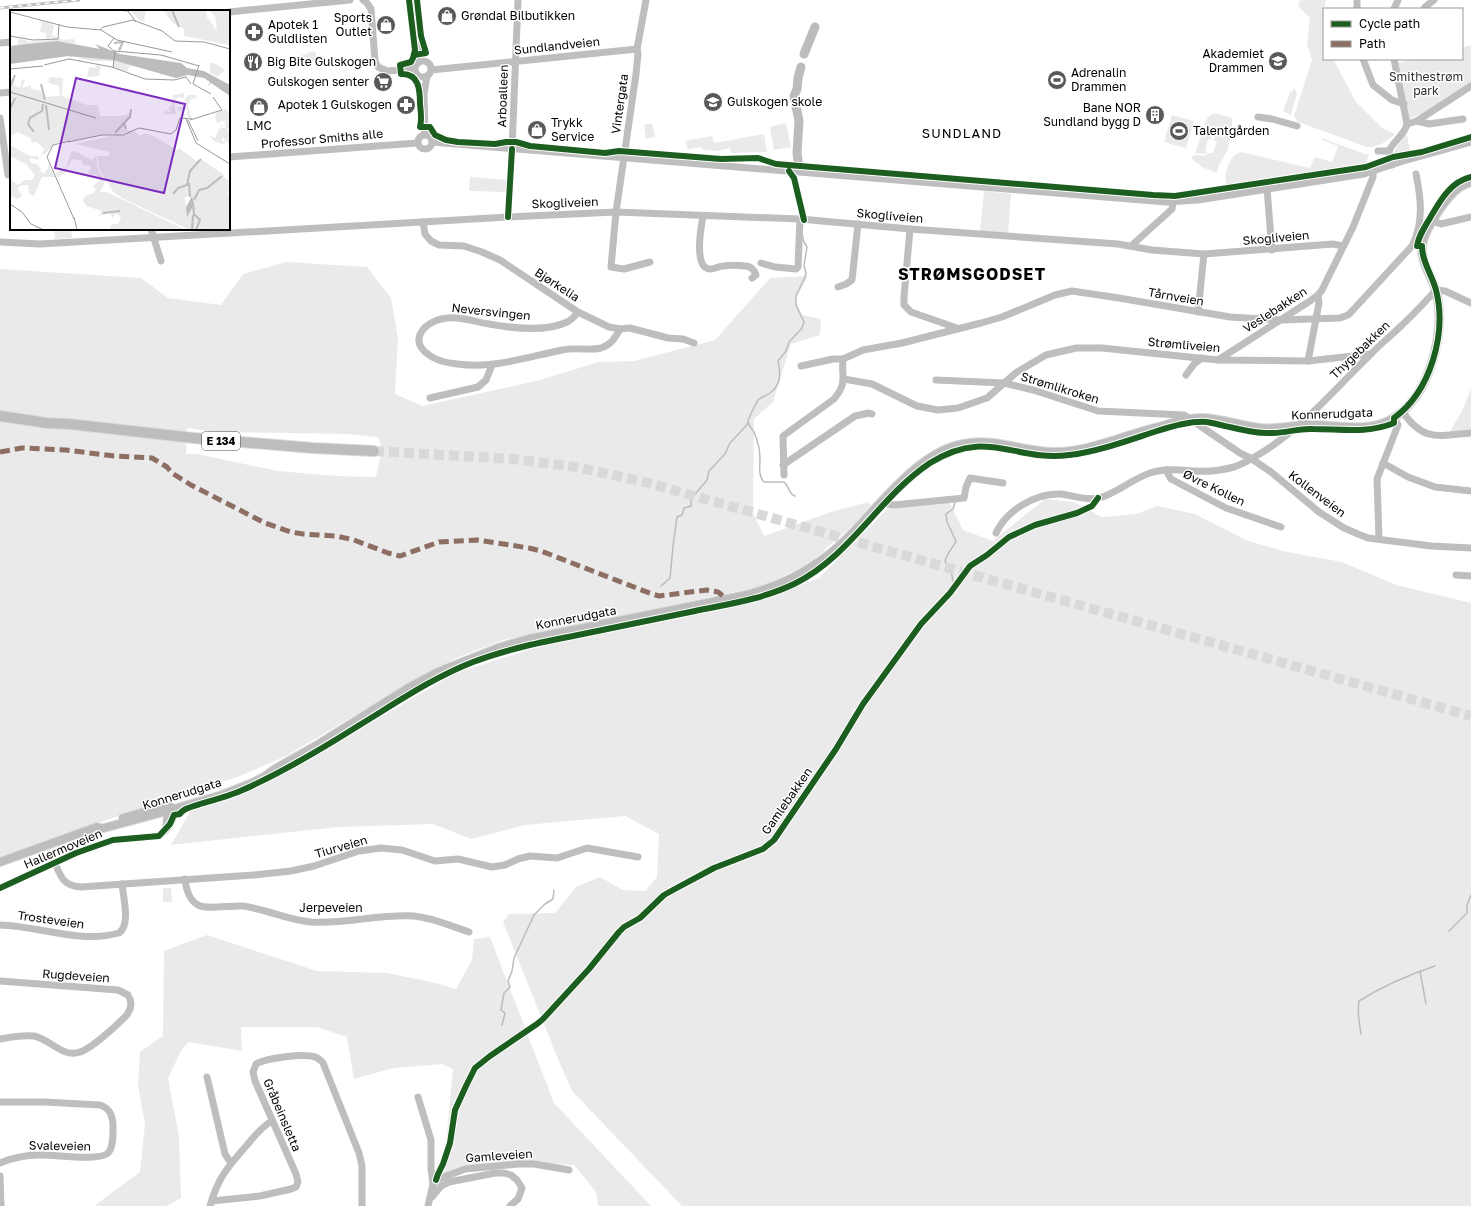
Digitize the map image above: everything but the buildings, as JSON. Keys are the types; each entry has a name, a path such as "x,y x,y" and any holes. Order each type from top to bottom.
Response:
{"highway":[{"name":"E 134","path":"0,412 48,419 69,424"},
{"name":"E 134","path":"0,416 47,423 69,424 252,444 374,451"}],"main road":[{"name":"Konnerudgata","path":"0,862 131,815 170,808 275,769 320,744 424,679 477,655 529,640 737,597 779,585 800,575 820,562 849,536 908,475 926,461 946,449 959,444 986,442 1035,451 1065,452 1092,447 1190,419 1213,418 1256,428 1271,429 1301,422 1312,425 1377,426 1394,418 1416,397 1429,373 1433,360 1438,320 1438,300 1422,250 1424,238 1433,221 1453,192 1461,186 1471,182"}],"street":[{"path":"230,12 350,0"},
{"path":"363,0 371,9 375,61 378,67 387,71 417,69"},
{"path":"414,0 419,46 417,69 424,94 425,135"},
{"name":"Arboalleen","path":"512,149 518,0"},
{"name":"Vintergata","path":"646,0 637,49 636,74 616,212 611,268 624,269 650,262"},
{"path":"1424,8 1434,0"},
{"path":"0,43 10,42"},
{"path":"419,46 426,62 429,64 429,73 424,94"},
{"name":"Sundlandveien","path":"417,69 423,77 429,73 516,61 637,49"},
{"path":"1363,60 1373,85 1392,100 1404,104"},
{"path":"1392,165 1388,151 1405,130 1407,124 1394,60"},
{"path":"417,69 421,61 426,62"},
{"path":"1407,124 1417,121 1471,86"},
{"path":"0,93 10,92"},
{"path":"0,118 6,175"},
{"path":"1258,118 1297,126"},
{"path":"1417,121 1429,124 1464,119"},
{"path":"425,135 429,137 432,142"},
{"path":"425,135 420,137 417,143 421,149 430,147 432,142"},
{"path":"432,142 1173,202 1267,190 1364,174 1471,142"},
{"name":"Professor Smiths alle","path":"230,157 417,143"},
{"path":"1378,151 1388,151"},
{"path":"1343,246 1373,177 1373,172"},
{"name":"Tårnveien","path":"801,366 833,359 843,360 862,350 902,343 1002,317 1056,295 1072,292 1119,298 1230,317 1282,320 1340,318 1350,313 1412,246 1418,233 1421,204 1416,174"},
{"path":"1267,190 1272,250"},
{"path":"1131,246 1172,209 1173,202"},
{"name":"Skogliveien","path":"0,242 40,244 616,212 800,219 910,230 1131,246 1152,250 1204,254 1272,250 1329,244 1343,246"},
{"path":"703,216 700,238 700,256 702,264 706,268 710,269 729,265 749,266 755,270 756,275 752,278"},
{"path":"1433,221 1441,224 1471,217"},
{"path":"762,263 776,267 796,269 798,267 800,219"},
{"name":"Bjørkelia","path":"423,222 425,234 431,241 439,245 464,246 500,260 578,312 609,327 620,330 630,328 694,343"},
{"path":"838,287 852,280 858,224"},
{"path":"151,230 161,262"},
{"path":"910,230 904,305 911,312 957,328"},
{"name":"Veslebakken","path":"1218,360 1282,320 1318,295 1343,246"},
{"path":"1198,312 1204,254"},
{"path":"1436,290 1445,291 1471,304"},
{"name":"Thygebakken","path":"1301,422 1402,325 1436,290"},
{"path":"1308,360 1320,303 1318,295"},
{"name":"Neversvingen","path":"578,312 574,318 568,322 554,326 534,328 503,326 448,318 429,324 422,330 419,337 419,344 423,350 436,359 448,363 474,366 492,365 516,362 563,350 601,348 616,338 620,330"},
{"name":"Strømliveien","path":"844,379 872,384 917,406 938,410 958,408 987,398 1017,372 1046,355 1076,348 1102,348 1218,360 1308,360 1371,354"},
{"path":"1186,375 1194,364 1202,358"},
{"path":"784,475 783,436 834,399 840,392 844,379 843,360"},
{"path":"430,398 478,387 486,380 492,365"},
{"path":"936,380 1004,383"},
{"name":"Strømlikroken","path":"1004,383 1033,390 1098,411 1111,412"},
{"path":"1402,411 1410,423 1423,432 1434,436 1471,433"},
{"name":"Konnerudgata","path":"1111,412 1184,415 1190,419"},
{"path":"783,465 855,416 872,414"},
{"path":"1379,539 1377,480 1398,425 1394,418"},
{"name":"Kollenveien","path":"1190,419 1271,472 1319,512 1358,534 1368,538 1431,546 1471,548"},
{"path":"996,533 999,526 1017,509 1039,498 1055,494 1088,499 1098,498 1108,495 1150,473 1166,470 1196,472 1235,467 1252,459 1275,444 1301,422"},
{"path":"1383,463 1408,477 1435,487 1471,491"},
{"name":"Øvre Kollen","path":"1166,470 1171,479 1226,508 1281,527"},
{"path":"881,502 894,505 964,498 966,487 970,478 1003,483"},
{"path":"1456,575 1471,576"},
{"name":"Hallermoveien","path":"0,888 105,842 120,839 155,837 162,834 165,831 170,808"},
{"name":"Tiurveien","path":"55,863 63,879 68,884 81,887 258,875 291,871 314,866 359,851 381,848 402,850 435,861 458,859 492,867 505,865 518,859 530,856 557,858 587,848 638,857"},
{"name":"Jerpeveien","path":"185,879 186,887 193,901 204,907 227,905 244,906 292,919 313,922 412,916 439,921 469,932"},
{"name":"Trosteveien","path":"0,925 22,926 76,936 119,933 124,928 126,920 122,884"},
{"name":"Rugdeveien","path":"0,981 118,990 128,995 131,1004 129,1012 126,1016 81,1052 73,1053 64,1051 34,1036 0,1039"},
{"name":"Gråbeinsletta","path":"211,1204 260,1196 296,1187 298,1182 296,1174 272,1121 253,1072 256,1064 264,1061 306,1055 318,1057 322,1063 359,1153 362,1166 362,1206"},
{"path":"207,1077 224,1148 231,1163"},
{"path":"418,1098 431,1140 431,1169 433,1184 429,1203"},
{"name":"Svaleveien","path":"0,1102 44,1102 100,1105 110,1111 113,1126 111,1149 104,1156 93,1158 32,1155 0,1163"},
{"path":"211,1204 220,1178 231,1163 262,1128 272,1121"},
{"name":"Gamleveien","path":"433,1184 441,1177 469,1168 529,1163 570,1170"},
{"path":"429,1203 441,1186 452,1180 504,1173 514,1177 522,1188 518,1198 510,1206"},
{"path":"0,1176 1,1206"}],"green space":[{"path":"1300,0 1326,0 1323,8 1323,60 1334,60 1356,102 1382,128 1395,134 1386,141 1375,146 1367,147 1298,122 1294,116 1312,60 1307,44 1310,18 1298,6"},
{"name":"Smithestrøm park","path":"1471,45 1471,83 1434,109 1409,119 1397,63 1410,60 1463,60 1463,48"},
{"path":"313,51 316,53 315,61 303,66 301,56"},
{"path":"1294,88 1297,93 1291,115 1283,111 1290,92 1292,92"},
{"path":"1214,113 1232,118 1232,132 1204,125 1208,117"},
{"name":"Talentgården","path":"1172,115 1194,121 1186,148 1164,142"},
{"path":"652,123 655,137 646,139 644,125"},
{"path":"786,123 791,147 774,150 770,127"},
{"path":"1203,127 1231,134 1228,149 1219,165 1217,173 1202,167 1191,158 1194,155 1204,156 1213,153 1217,141 1214,141 1215,135 1202,130"},
{"path":"1202,133 1211,136 1211,140 1208,139 1205,151 1208,152 1205,154 1195,153"},
{"path":"764,134 767,152 731,153 730,148 717,151 703,150 701,147 688,149 685,141 712,136 714,143"},
{"path":"1407,135 1410,151 1394,155 1397,147"},
{"path":"1322,138 1365,154 1369,154 1365,165 1226,186 1226,171 1230,161 1241,152 1310,168 1315,157 1332,162 1338,146 1320,139"},
{"path":"1323,174 1323,176 1317,179 1232,192 1228,190"},
{"path":"470,177 508,180 508,192 469,191"},
{"path":"984,191 1011,194 1008,234 980,231"},
{"path":"54,230 71,230 72,238 55,239"},
{"path":"286,262 367,267 391,298 398,338 395,394 422,406 536,381 599,362 634,361 715,340 770,278 808,276 795,300 802,315 821,319 820,335 791,344 773,402 754,419 753,513 764,536 831,512 868,502 873,507 810,563 763,586 503,640 456,658 396,691 286,756 240,776 185,793 0,857 0,269 141,278 168,298 221,305 243,274","holes":["187,428 215,432 348,434 378,437 382,449 376,477 336,476 278,471 197,454 186,454"]},
{"path":"1471,389 1471,431 1449,433 1462,411"},
{"path":"1045,499 1074,502 1102,517 1136,514 1157,506 1195,514 1248,541 1287,552 1342,562 1396,585 1471,603 1471,1206 682,1206 572,1091 503,922 509,914 555,913 576,887 600,877 623,890 645,891 657,877 659,834 625,816 525,825 471,839 433,824 338,827 171,845 191,810 226,800 297,766 456,673 541,646 739,605 819,578 888,508 903,505 949,501 963,530 993,541"},
{"path":"163,888 171,888 172,902 163,902"},
{"path":"207,935 317,971 387,973 436,983 456,989 472,960 474,939 490,937 554,1103 651,1206 598,1206 596,1192 574,1165 525,1163 470,1167 436,1180 446,1143 453,1069 442,1064 394,1068 354,1079 347,1037 317,1027 241,1027 242,1051 189,1042 182,1049 168,1078 179,1137 181,1198 167,1206 94,1206 140,1172 145,1124 138,1085 140,1052 163,1036 164,951"}],"waterway":[{"path":"804,54 815,27"},
{"path":"798,161 799,121 794,96 797,89 801,67"},
{"path":"795,496 791,494 784,482 764,482 762,480 760,474 760,456 758,445 754,432 749,426 748,421 754,406 759,399 774,390 778,383 780,375 778,361 786,351 789,342 802,328 804,322 796,305 796,296 806,273 804,265 807,247 802,234"},
{"path":"661,586 670,578 677,517 682,515 684,508 691,506 691,499 707,480 709,471 725,454 730,443 748,423"},
{"path":"953,581 951,571 945,561 956,541 947,522 946,514 953,509 955,502"},
{"path":"502,1025 505,1013 501,1010 504,993 510,987 508,981 512,971 514,958 534,915 545,904 553,899 554,890"},
{"path":"1449,931 1467,913 1467,905 1471,895"},
{"path":"1361,1034 1358,1013 1359,1001 1396,981 1435,966"},
{"path":"1420,971 1426,1004"}],"tunnel":[{"path":"374,451 513,459 576,467 645,482 1471,716"}],"railway":[{"path":"0,8 79,0"}],"marked path":[{"path":"0,452 22,448 66,450 114,456 152,458 191,485 265,523 291,532 336,536 354,540 400,556 439,542 477,540 529,548 541,551 659,596 707,590 718,592 723,596 724,600"}],"cycle path":[{"path":"409,0 415,50 411,62 400,65 401,74 412,76 419,88 421,113 420,127 430,127 435,135 446,140 458,142 495,144 516,142 530,146 605,153 619,151 721,159 758,158 776,164 1175,196 1366,167 1393,157 1422,152 1471,137"},
{"path":"414,55 426,53 421,36 417,0"},
{"path":"508,217 512,149"},
{"path":"789,171 794,178 804,220"},
{"path":"0,888 76,853 113,840 159,836 170,824 174,815 180,814 190,807 238,792 284,770 429,683 473,662 499,653 538,643 746,600 770,594 794,584 814,572 832,558 849,542 895,492 912,477 930,463 950,453 968,448 985,446 1050,456 1069,455 1102,448 1169,427 1194,422 1207,422 1248,431 1265,433 1278,433 1308,429 1364,430 1374,429 1394,423 1394,418 1407,407 1418,393 1433,360 1437,342 1439,307 1436,290 1425,263 1422,246 1417,246 1419,238 1446,193 1457,183 1471,177"},
{"name":"Gamlebakken","path":"436,1180 450,1143 455,1110 475,1068 543,1019 589,969 619,932 624,927 640,918 664,895 714,868 763,849 774,840 836,749 863,704 921,624 950,593 970,566 987,555 1009,537 1035,525 1077,513 1092,506 1098,498"}],"place":[{"name":"Grøndal Bilbutikken","path":"447,16"},
{"name":"Sports Outlet","path":"386,25"},
{"name":"Apotek 1 Guldlisten","path":"254,32"},
{"name":"Akademiet Drammen","path":"1278,61"},
{"name":"Big Bite Gulskogen","path":"253,62"},
{"name":"Adrenalin Drammen","path":"1057,80"},
{"name":"Gulskogen senter","path":"383,82"},
{"name":"Gulskogen skole","path":"713,102"},
{"name":"Apotek 1 Gulskogen","path":"406,105"},
{"name":"LMC","path":"259,107"},
{"name":"Bane NOR Sundland bygg D","path":"1155,115"},
{"name":"Trykk Service","path":"537,130"},
{"name":"Talentgården","path":"1179,131"}],"district":[{"name":"SUNDLAND","path":"962,133"},
{"name":"STRØMSGODSET","path":"972,274"}]}
